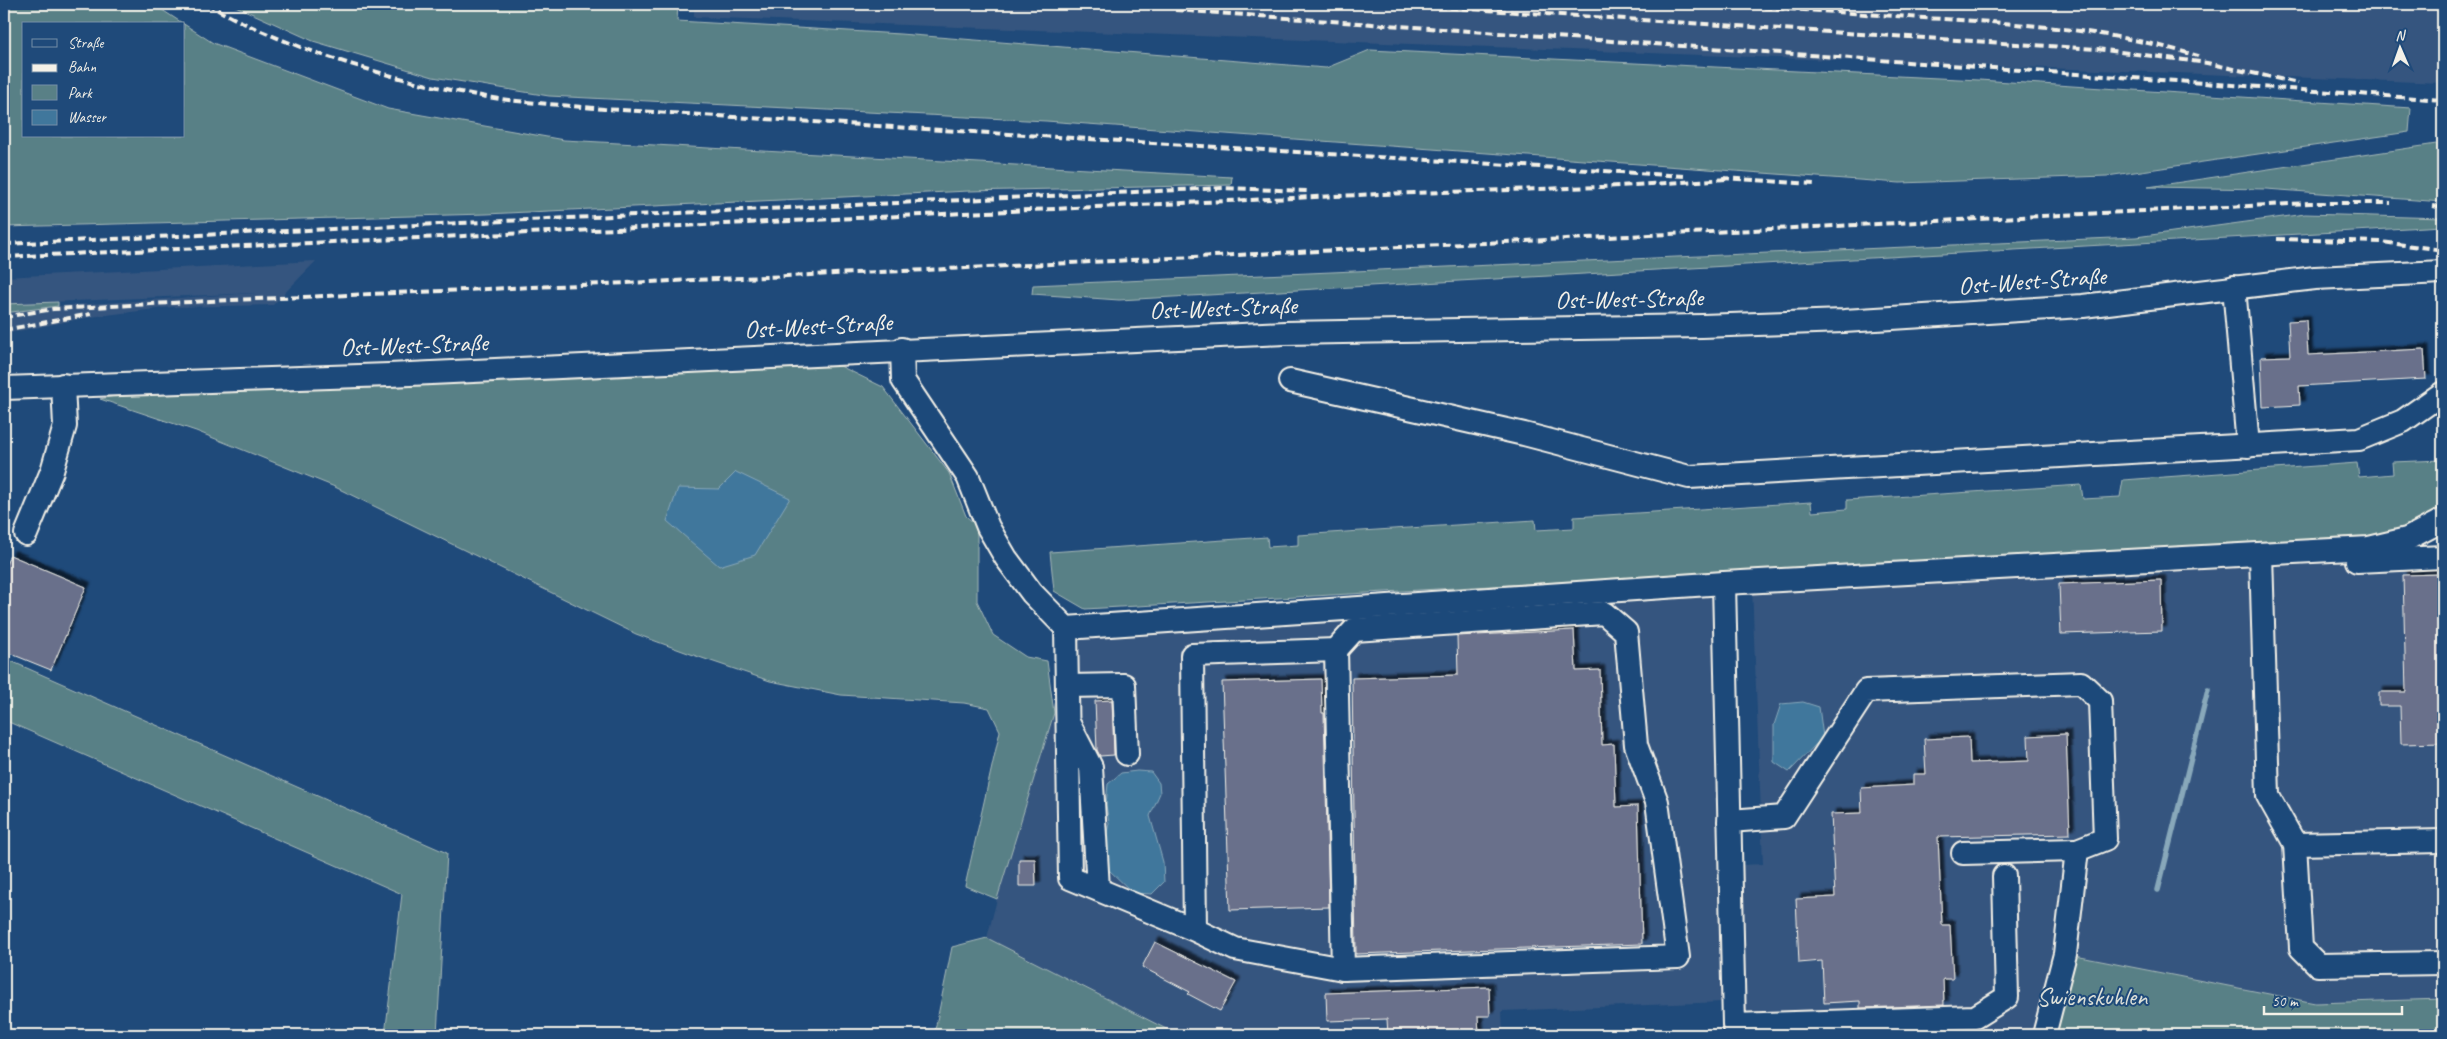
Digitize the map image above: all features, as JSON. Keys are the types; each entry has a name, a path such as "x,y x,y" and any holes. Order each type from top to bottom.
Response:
{"street":[{"name":"Ost-West-Straße","path":"4,388 389,375 902,349 1304,332 1702,326 1844,321 2083,306 2315,278 2443,272"},
{"path":"2234,287 2248,446"},
{"path":"902,349 903,380 968,477 988,527 1006,558 1032,593 1066,628 1070,878 1196,930 1235,949 1343,969 1678,957 1657,802 1636,745 1626,632 1604,613 1354,630 1336,650 1343,969"},
{"path":"1290,381 1524,434 1689,477 2359,439 2403,421 2443,393"},
{"path":"26,534 52,470 65,426 63,385"},
{"path":"1066,628 1724,583 2369,548 2407,539 2443,520"},
{"path":"2328,550 2338,562 2443,557"},
{"path":"2261,554 2268,796 2295,844 2301,948 2318,965 2443,963"},
{"path":"1724,583 1734,1030 1975,1017 2007,997 2004,876"},
{"path":"1196,930 1192,655 1336,650"},
{"path":"1729,821 1784,817 1866,691 2081,683 2100,701 2105,839 2077,850 1963,853"},
{"path":"1067,686 1124,684 1127,754"},
{"path":"2295,844 2443,841"},
{"path":"2044,1035 2065,954 2077,850"}],"shaded area":[{"path":"694,4 2443,4 2443,83 694,17"},
{"path":"316,261 273,305 172,307 90,317 4,334 4,313 58,306 256,293 4,304 4,277"},
{"path":"2443,555 2443,999 2315,1003 2065,954 2044,1035 1724,1035 1723,1002 1745,986 1741,865 1763,864 1752,587"},
{"path":"1713,592 1723,1002 1502,1011 1503,1035 1178,1035 987,938 997,899 1077,638"}],"green space":[{"path":"4,4 153,4 181,22 22,22 22,138 185,138 185,25 213,43 388,109 564,140 1232,177 1231,185 969,191 486,214 4,227"},
{"path":"231,4 678,4 677,21 900,34 1326,68 1370,50 1979,80 2411,108 2409,132 2107,176 1900,183 1046,121 549,96 433,77 313,41"},
{"path":"2443,143 2443,202 2266,189 2148,187"},
{"path":"2305,214 2443,218 2443,226 1119,300 1032,294 1033,285 2136,237"},
{"path":"58,302 58,306 4,313 4,304"},
{"path":"840,366 883,387 949,473 966,516 977,526 977,601 993,635 1026,657 1047,661 1054,713 997,899 965,886 1000,731 989,708 964,703 841,695 770,681 699,657 636,634 335,487 196,431 100,399 141,391"},
{"path":"2443,460 2443,507 2427,521 2371,541 2002,557 1085,609 1054,591 1050,552 1267,537 1268,547 1298,545 1298,535 1535,520 1536,530 1574,528 1574,517 1811,502 1812,512 1847,509 1847,500 2081,485 2083,499 2120,497 2123,480 2357,463 2359,477 2393,474 2392,462"},
{"path":"4,658 447,853 437,1035 385,1035 402,894 4,720"},
{"path":"987,938 1178,1035 934,1035 952,947"},
{"name":"Swienskuhlen","path":"2065,954 2315,1003 2443,999 2443,1035 2044,1035"}],"water":[{"path":"736,472 790,498 755,555 719,566 667,521 678,488 719,489"},
{"path":"1803,702 1819,707 1823,737 1789,772 1774,762 1774,725 1781,704"},
{"path":"1151,772 1159,783 1160,793 1150,816 1163,862 1164,882 1152,894 1133,893 1107,868 1104,846 1109,823 1106,805 1108,784 1121,773"}],"building":[{"path":"2306,320 2308,355 2424,349 2426,379 2299,386 2300,405 2263,407 2261,357 2290,356 2288,321"},
{"path":"10,555 86,587 51,670 4,651 4,570"},
{"path":"2443,574 2443,743 2401,744 2400,706 2379,706 2379,692 2406,692 2403,575"},
{"path":"2161,580 2162,631 2061,634 2059,584"},
{"path":"1574,630 1576,671 1600,670 1602,745 1614,744 1616,807 1638,806 1642,944 1356,954 1352,678 1458,675 1457,636"},
{"path":"1321,679 1322,713 1324,713 1329,907 1230,910 1222,682"},
{"path":"1112,700 1114,755 1100,756 1097,750 1095,701"},
{"path":"2066,734 2070,834 1938,837 1942,925 1950,925 1953,979 1943,979 1944,1005 1860,1008 1860,1001 1824,1003 1822,961 1799,963 1796,899 1835,897 1831,814 1862,813 1861,788 1913,785 1913,774 1926,774 1924,739 1969,737 1970,763 2029,761 2028,736"},
{"path":"1019,859 1035,859 1036,886 1019,886"},
{"path":"1155,942 1236,982 1220,1011 1188,994 1190,992 1142,967"},
{"path":"1489,987 1490,1016 1478,1016 1479,1035 1388,1035 1387,1019 1327,1021 1326,993"}],"waterway":[{"path":"2158,890 2208,690"}],"railway":[{"path":"207,4 272,36 343,62 416,82 516,101 604,109 1685,176"},
{"path":"1390,4 2097,49 2207,63 2298,83"},
{"path":"1704,4 2028,25 2130,39 2198,56"},
{"path":"1175,10 2443,100"},
{"path":"1722,178 1814,184"},
{"path":"4,257 1380,194 1602,187 1728,179"},
{"path":"4,244 1223,188 1307,191"},
{"path":"4,317 53,309 210,301 926,270 2310,203 2391,203"},
{"path":"2432,206 2443,208"},
{"path":"2277,239 2382,242 2443,250"},
{"path":"4,330 91,314"}]}
